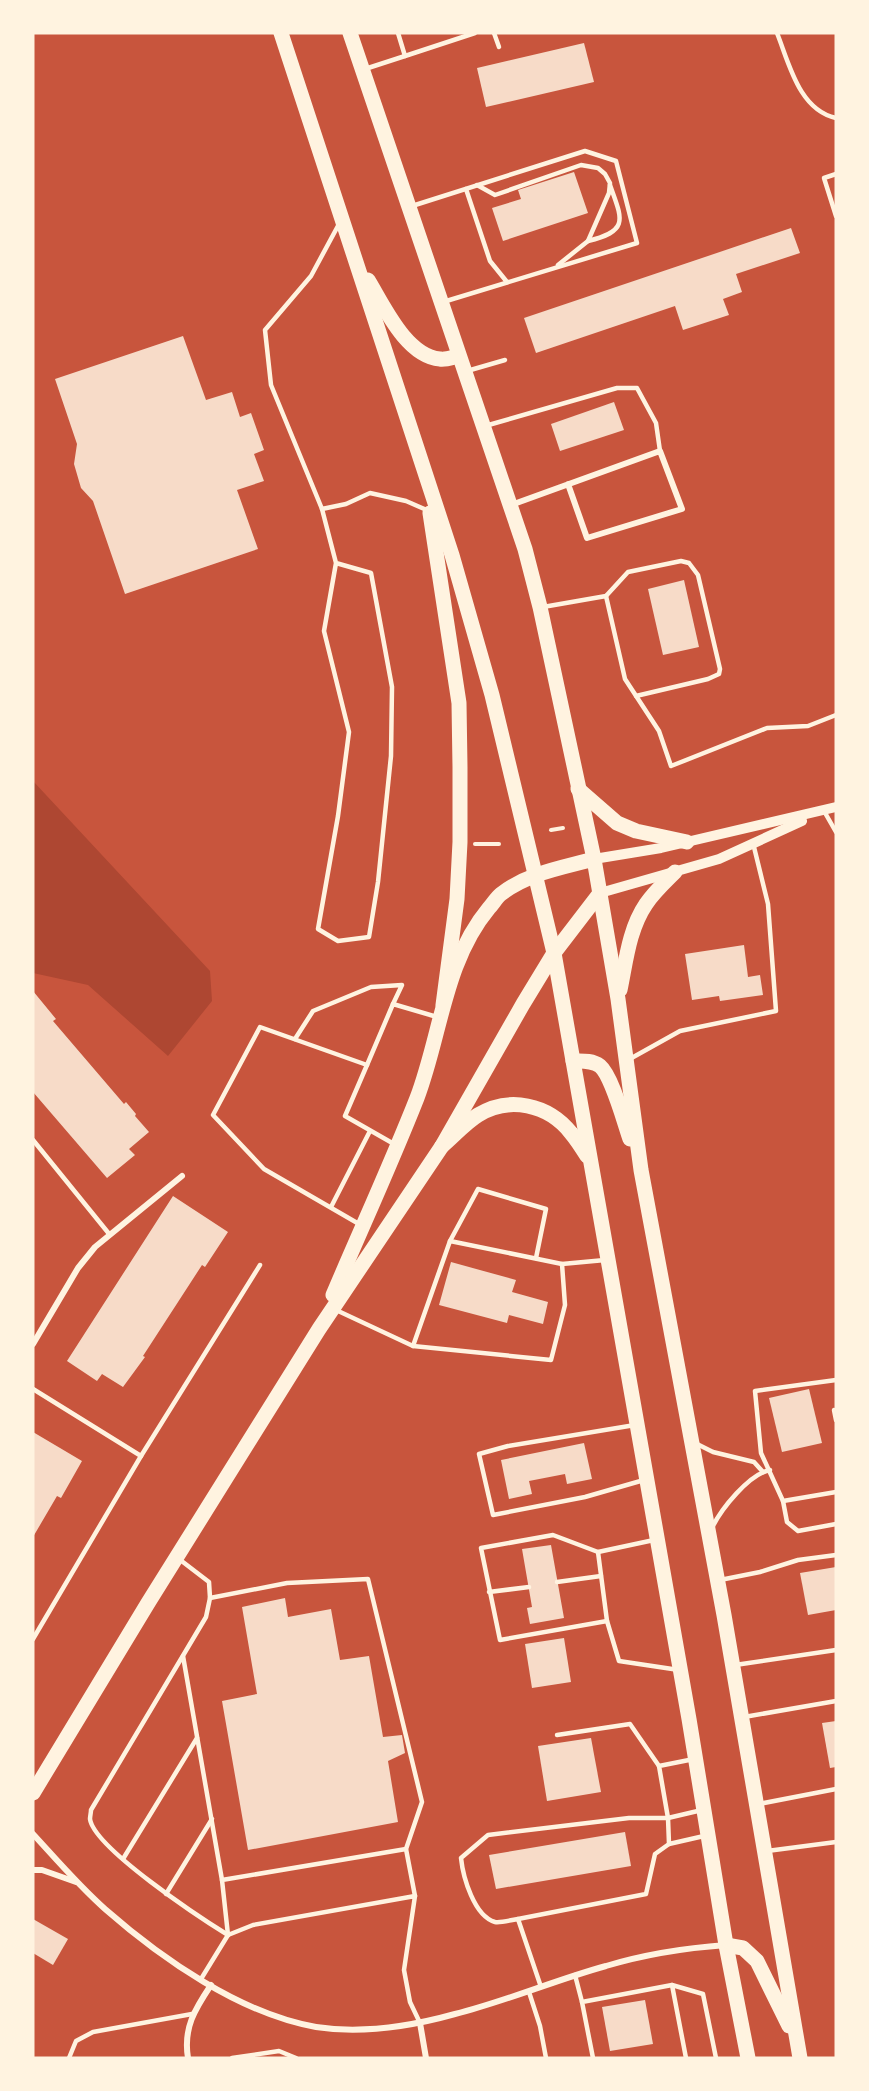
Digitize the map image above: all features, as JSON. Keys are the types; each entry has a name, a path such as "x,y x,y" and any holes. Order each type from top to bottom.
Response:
{"main road":[{"path":"281,33 452,555 492,694 554,953 747,2058"},
{"path":"350,33 525,549 540,607 594,859 618,999 641,1170 718,1580 800,2058"},
{"path":"355,259 406,339 418,351 428,357 442,360 458,356"},
{"path":"319,1329 417,1097 429,1060 441,1011 457,899 460,842 459,703 425,475"},
{"path":"578,789 617,823 636,831 687,842"},
{"path":"441,1011 465,945 480,918 500,895 534,875 594,859"},
{"path":"618,999 630,943 639,917 646,903 675,872"},
{"path":"35,1786 319,1329 442,1146 554,953 600,893"},
{"path":"573,1061 588,1061 598,1065 607,1073 641,1170"},
{"path":"442,1146 477,1115 497,1106 519,1104 539,1109 556,1118 570,1131 591,1161"},
{"path":"726,1945 743,1948 757,1961 796,2039"}],"street":[{"path":"510,505 568,484 660,451 682,509 587,538 568,484"},
{"path":"594,859 687,842 836,807"},
{"path":"600,893 719,859 824,811"},
{"path":"33,1344 78,1268 95,1247 182,1176"},
{"path":"33,1834 77,1882 133,1932 201,1979 267,2013 318,2027 368,2028 420,2023 464,2012 630,1959 664,1952 726,1945"},
{"path":"33,1870 42,1870 77,1882"},
{"path":"188,2058 187,2033 192,2014 211,1985"},
{"path":"420,2023 426,2058"}],"lane":[{"path":"398,33 405,56"},
{"path":"363,70 475,33"},
{"path":"494,33 499,47"},
{"path":"777,33 800,91 815,107 836,118"},
{"path":"408,207 585,151 616,161 637,243 440,303"},
{"path":"477,185 495,195 581,165 598,168 610,183 620,217 618,228 608,236 588,241 556,266"},
{"path":"836,174 824,178 836,216"},
{"path":"588,241 609,193 610,183"},
{"path":"466,189 490,261 507,282"},
{"path":"336,562 371,573 392,687 390,768 378,882 369,937 338,941 318,929 338,816 349,732 324,631 336,562 322,509 271,385 265,330 311,276 342,219"},
{"path":"464,372 505,360"},
{"path":"483,427 617,388 637,388 656,423 660,451"},
{"path":"322,509 346,504 370,493 406,501 430,511"},
{"path":"540,607 606,596 628,572 681,561 689,563 698,575 720,669 715,677 636,696"},
{"path":"606,596 625,678 659,731 671,766 767,728 808,726 836,715"},
{"path":"824,811 836,832"},
{"path":"626,1061 680,1031 776,1011 768,904 753,843"},
{"path":"295,1039 313,1011 371,987 402,985 345,1116 397,1145"},
{"path":"393,1004 441,1011"},
{"path":"363,1226 264,1169 213,1115 260,1027 367,1065"},
{"path":"331,1207 370,1131"},
{"path":"33,1140 110,1235"},
{"path":"413,1346 450,1241 478,1189 546,1209 536,1258"},
{"path":"450,1241 562,1264 608,1260"},
{"path":"332,1309 413,1346 551,1360 565,1305 562,1264"},
{"path":"33,1639 141,1456 260,1266"},
{"path":"836,1380 755,1391 761,1453 783,1501 787,1522 798,1532 836,1524"},
{"path":"33,1389 141,1456"},
{"path":"834,1410 836,1420"},
{"path":"637,1425 508,1446 479,1454 493,1515 585,1497 646,1479"},
{"path":"692,1441 720,1454 754,1462 763,1472"},
{"path":"709,1534 731,1498 763,1472 770,1470"},
{"path":"783,1501 836,1492"},
{"path":"607,1621 500,1640 481,1548 553,1535 598,1552 657,1540"},
{"path":"598,1552 607,1621 619,1661 680,1671"},
{"path":"718,1580 760,1572 798,1560 836,1555"},
{"path":"177,1557 209,1582 210,1598 206,1617 91,1810 90,1820 100,1838 123,1859 192,1913 228,1935"},
{"path":"557,1582 601,1576"},
{"path":"210,1598 287,1583 368,1580 422,1802 406,1849 415,1896 404,1970 411,2002 420,2023"},
{"path":"489,1592 529,1587"},
{"path":"732,1665 836,1650"},
{"path":"183,1655 222,1880 228,1935"},
{"path":"741,1718 836,1701"},
{"path":"557,1735 630,1724 659,1766 668,1818 669,1844"},
{"path":"123,1859 197,1738"},
{"path":"659,1766 695,1759"},
{"path":"756,1804 836,1789"},
{"path":"704,1810 668,1818 629,1818 488,1835 461,1858 463,1876 483,1915 496,1922 518,1919 646,1894 655,1854 669,1844 708,1835"},
{"path":"166,1894 212,1819"},
{"path":"764,1851 836,1842"},
{"path":"222,1880 406,1849"},
{"path":"201,1979 228,1935 254,1925 415,1896"},
{"path":"518,1919 541,1988"},
{"path":"575,1976 593,2058"},
{"path":"582,2002 672,1984 704,1994 716,2058"},
{"path":"672,1984 686,2058"},
{"path":"529,1992 540,2026 546,2058"},
{"path":"69,2058 76,2041 93,2032 192,2014"},
{"path":"232,2058 279,2051 296,2058"}],"path":[{"path":"551,830 563,828"},
{"path":"471,844 499,844"}],"shaded area":[{"path":"33,781 210,971 212,1001 168,1056 88,985 33,973"}],"building":[{"path":"584,43 594,82 486,107 477,68"},
{"path":"574,172 588,213 503,241 492,208 521,199 518,190"},
{"path":"791,228 800,253 736,274 742,292 723,299 729,315 683,330 675,306 536,353 524,318"},
{"path":"183,336 206,400 232,392 240,417 251,413 264,450 254,454 264,481 237,490 258,549 125,594 93,501 81,488 74,464 77,444 55,379"},
{"path":"614,402 624,430 560,451 551,424"},
{"path":"684,580 699,647 663,655 648,589"},
{"path":"744,945 748,977 760,975 763,995 720,1001 719,996 692,1000 685,954"},
{"path":"33,991 56,1019 53,1021 124,1104 126,1102 149,1132 129,1149 135,1155 107,1178 33,1092"},
{"path":"173,1196 228,1232 205,1267 202,1265 143,1356 145,1357 123,1387 102,1374 97,1381 67,1361"},
{"path":"451,1262 516,1280 512,1292 548,1302 543,1324 509,1315 507,1323 439,1305"},
{"path":"809,1389 822,1443 782,1452 769,1398"},
{"path":"33,1432 82,1461 61,1498 57,1496 33,1537"},
{"path":"584,1443 592,1479 567,1484 565,1474 529,1481 532,1494 509,1499 501,1460"},
{"path":"551,1545 564,1618 530,1624 527,1608 532,1607 522,1549"},
{"path":"836,1567 836,1610 808,1615 800,1573"},
{"path":"285,1598 288,1617 331,1609 340,1660 369,1656 383,1737 402,1735 405,1753 388,1761 398,1822 248,1850 222,1701 257,1694 242,1607"},
{"path":"564,1638 571,1682 532,1688 525,1644"},
{"path":"836,1721 836,1767 830,1768 822,1723"},
{"path":"591,1738 601,1792 547,1801 538,1746"},
{"path":"625,1832 631,1866 496,1889 489,1855"},
{"path":"33,1919 68,1939 53,1965 33,1953"},
{"path":"645,2000 653,2044 610,2051 602,2007"}]}
